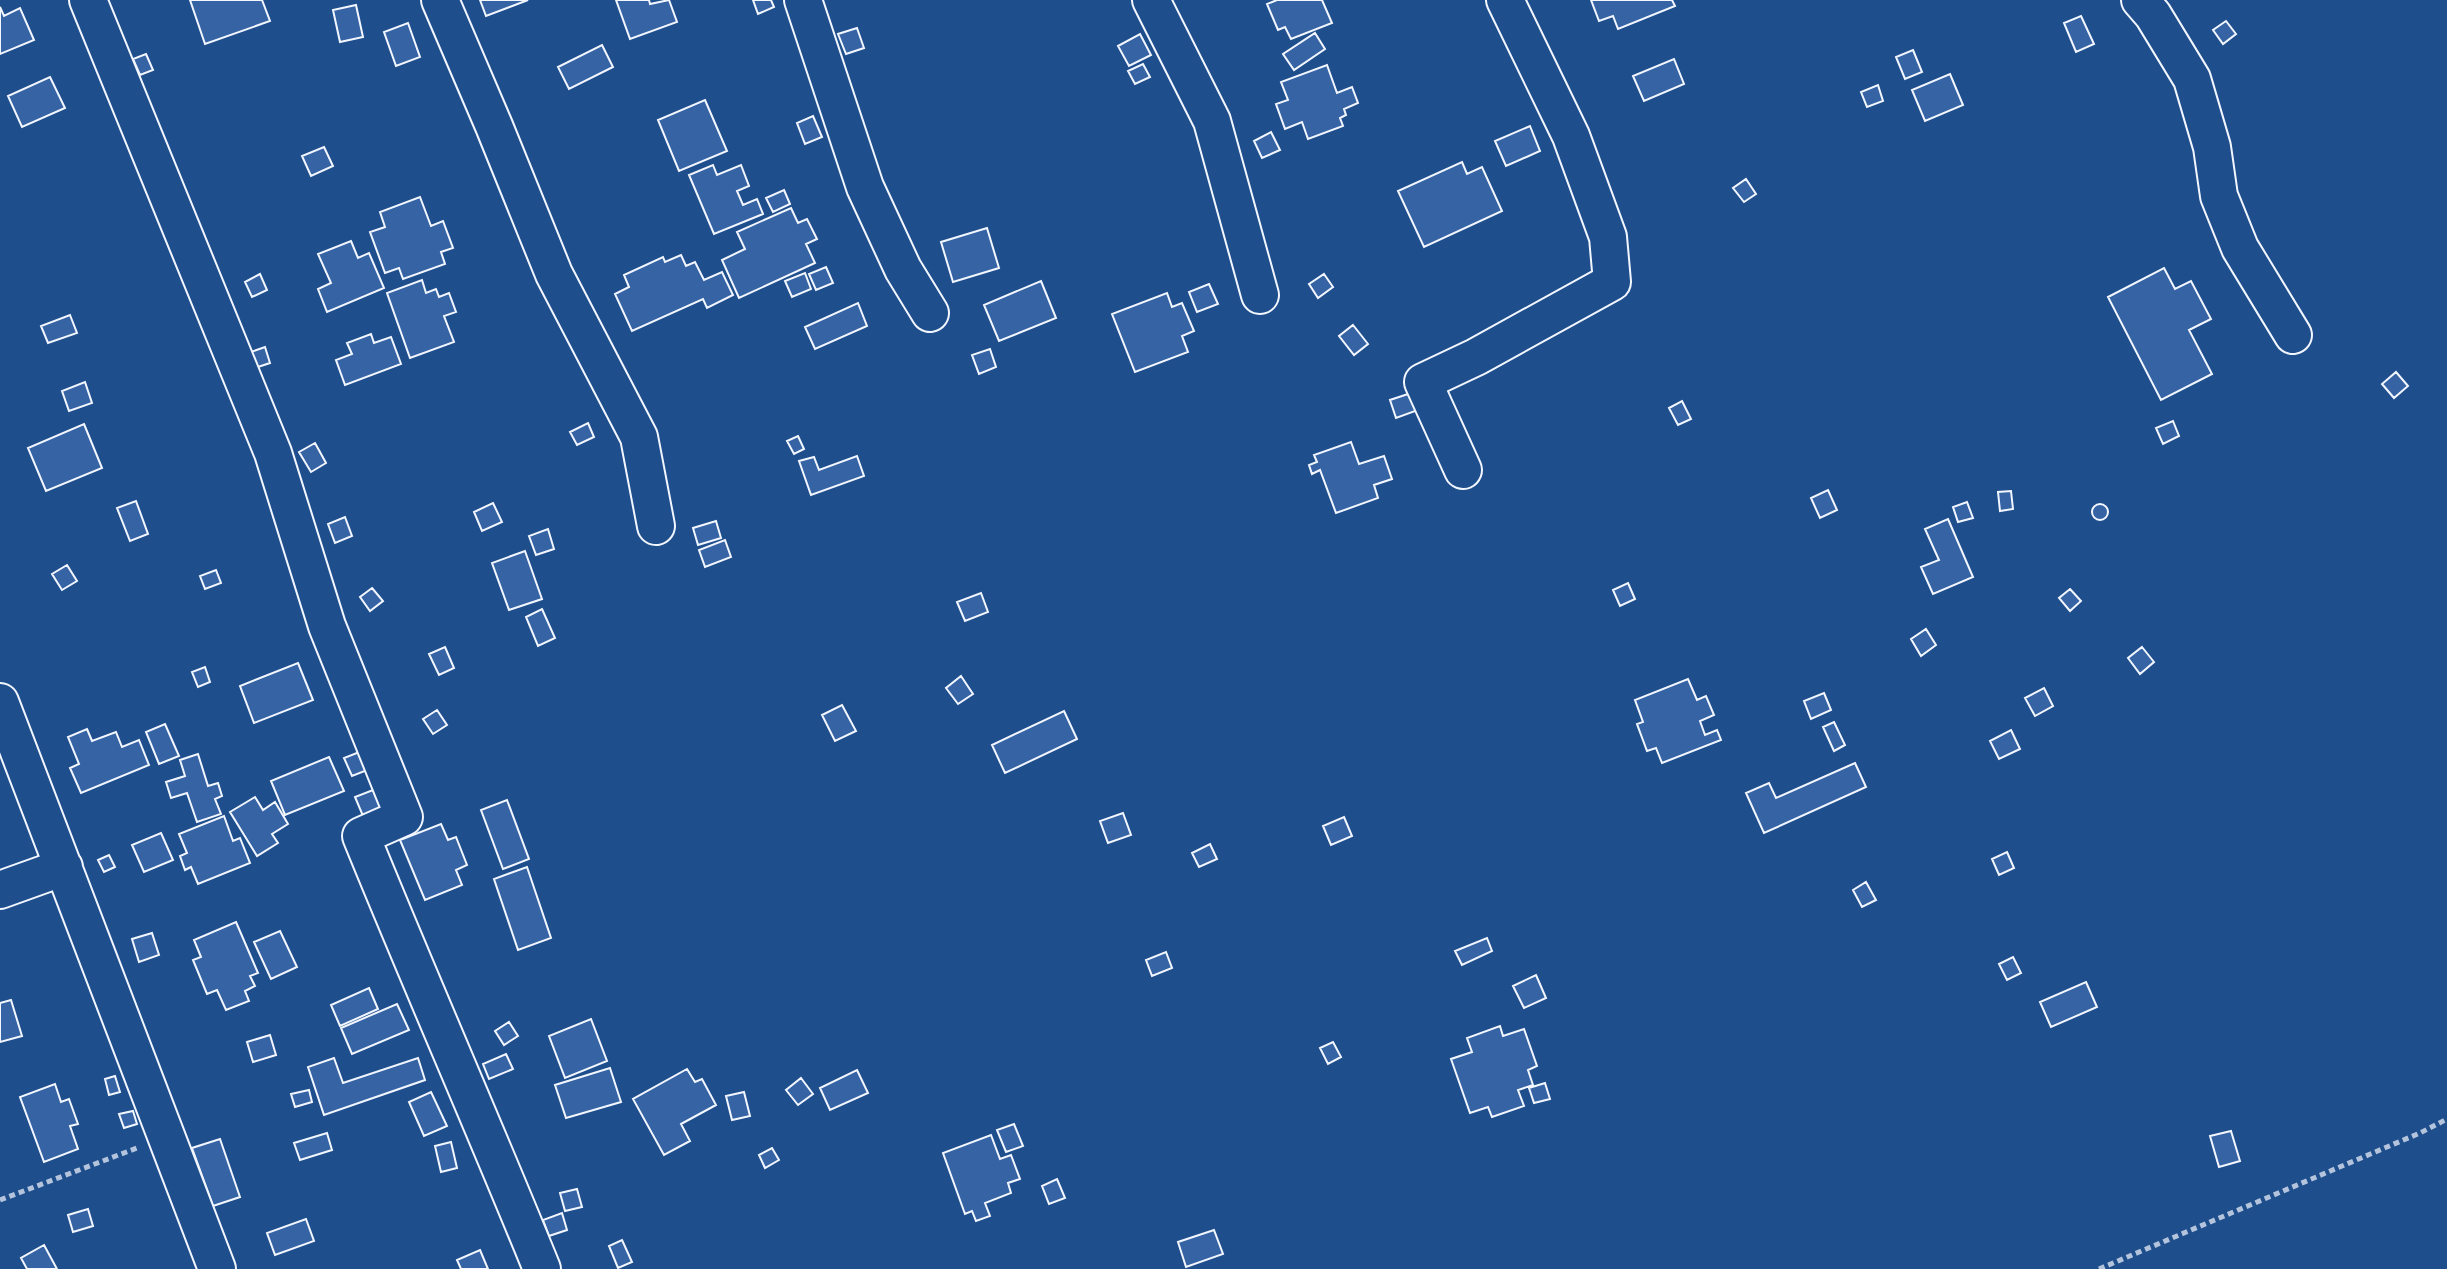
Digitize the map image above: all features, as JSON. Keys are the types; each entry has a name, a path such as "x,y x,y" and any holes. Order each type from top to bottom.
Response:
{"street":[{"path":"88,0 273,453 327,626 404,817 361,836 542,1269"},
{"path":"440,0 554,274 639,437 656,526"},
{"path":"803,0 865,187 903,269 930,313"},
{"path":"1151,0 1212,121 1260,295"},
{"path":"1463,470 1423,382 1476,357 1612,282 1608,237 1571,136 1505,0"},
{"path":"2140,0 2153,15 2192,79 2212,147 2219,196 2240,248 2293,335"},
{"path":"0,702 217,1269"},
{"path":"0,890 64,867"}],"path":[{"path":"2099,1269 2447,1119"},
{"path":"0,1200 166,1136"}],"building":[{"path":"190,0 262,0 270,21 205,44"},
{"path":"480,0 528,0 486,16"},
{"path":"616,0 649,0 650,4 669,0 677,22 630,39"},
{"path":"753,0 771,0 774,7 758,14"},
{"path":"1277,0 1322,0 1332,23 1291,39 1285,27 1278,30 1267,4"},
{"path":"1591,0 1672,0 1675,6 1618,29 1613,16 1599,21"},
{"path":"356,5 363,37 340,42 333,10"},
{"path":"0,7 4,16 20,8 34,40 0,54"},
{"path":"2081,16 2094,44 2076,52 2064,23"},
{"path":"2226,21 2236,34 2223,44 2213,30"},
{"path":"408,23 420,57 396,66 384,32"},
{"path":"857,28 864,48 846,54 838,34"},
{"path":"1315,33 1325,49 1294,70 1283,54"},
{"path":"1140,34 1151,55 1129,66 1118,46"},
{"path":"602,45 613,67 569,89 558,67"},
{"path":"1913,50 1922,72 1905,79 1896,57"},
{"path":"146,54 153,70 140,75 133,59"},
{"path":"1674,59 1684,84 1644,101 1633,76"},
{"path":"1143,64 1150,77 1135,84 1128,71"},
{"path":"1327,65 1337,93 1352,87 1358,103 1344,109 1346,115 1340,118 1343,126 1308,139 1302,122 1285,129 1276,104 1288,100 1281,82"},
{"path":"1950,74 1963,105 1925,121 1912,90"},
{"path":"50,77 65,108 22,127 8,96"},
{"path":"1878,85 1883,101 1867,107 1861,92"},
{"path":"705,100 727,151 679,171 658,120"},
{"path":"813,116 822,137 805,144 797,123"},
{"path":"1530,126 1540,151 1506,166 1495,141"},
{"path":"1271,132 1280,150 1262,158 1254,141"},
{"path":"324,147 333,166 311,176 302,156"},
{"path":"1462,162 1467,174 1482,167 1502,211 1424,247 1398,191"},
{"path":"713,165 717,175 741,165 749,186 737,191 743,205 757,199 763,214 714,234 689,175"},
{"path":"1746,179 1756,194 1744,202 1733,188"},
{"path":"784,190 790,204 773,212 766,198"},
{"path":"420,197 431,226 443,221 453,248 441,252 445,264 403,279 399,268 385,273 370,232 385,227 380,212"},
{"path":"791,208 798,223 807,219 817,239 806,244 815,263 739,298 722,260 745,249 737,232"},
{"path":"987,228 999,268 953,282 941,242"},
{"path":"351,241 358,258 369,253 384,288 327,312 318,289 331,283 318,254"},
{"path":"681,255 686,266 695,262 704,280 722,272 733,295 707,308 703,299 632,331 615,294 629,287 624,275 663,257 665,262"},
{"path":"826,267 833,283 816,290 809,274"},
{"path":"2164,268 2175,289 2191,281 2211,319 2189,330 2212,374 2161,400 2108,297"},
{"path":"805,273 811,289 792,297 785,281"},
{"path":"260,274 267,290 252,297 245,282"},
{"path":"1324,274 1333,287 1318,298 1309,284"},
{"path":"422,280 426,293 436,289 439,297 449,293 456,312 444,316 454,342 410,358 387,293"},
{"path":"1041,281 1056,318 999,341 984,305"},
{"path":"1209,284 1218,304 1197,312 1189,292"},
{"path":"1167,293 1172,307 1182,303 1194,331 1182,336 1188,352 1135,372 1112,314"},
{"path":"858,303 867,326 815,349 805,327"},
{"path":"70,315 77,333 48,343 41,326"},
{"path":"1353,325 1368,344 1354,355 1339,336"},
{"path":"371,334 374,343 391,337 401,364 345,385 336,360 352,354 347,343"},
{"path":"265,347 270,363 255,368 251,352"},
{"path":"990,349 996,367 979,374 972,355"},
{"path":"2396,372 2408,386 2394,398 2382,384"},
{"path":"85,382 92,403 69,411 62,391"},
{"path":"1411,393 1418,410 1396,418 1390,400"},
{"path":"1682,401 1691,419 1678,425 1669,408"},
{"path":"2173,421 2179,436 2163,444 2156,428"},
{"path":"588,423 594,437 577,445 570,432"},
{"path":"84,424 102,468 46,491 28,448"},
{"path":"798,436 804,449 794,454 787,441"},
{"path":"1351,442 1359,464 1384,456 1392,479 1374,485 1378,498 1336,513 1320,470 1312,474 1309,465 1317,462 1314,455"},
{"path":"315,443 326,463 311,472 299,452"},
{"path":"857,456 864,476 811,495 799,461 814,457 819,470"},
{"path":"1828,490 1837,510 1820,518 1811,498"},
{"path":"2011,491 2013,509 2000,511 1998,492"},
{"path":"136,501 148,534 130,541 117,508"},
{"path":"1967,502 1973,518 1958,522 1953,507"},
{"path":"493,503 502,522 482,531 474,512"},
{"path":"2100,504 2108,512 2100,520 2092,512"},
{"path":"345,517 352,536 335,543 328,524"},
{"path":"1948,519 1973,577 1933,594 1921,567 1939,560 1925,529"},
{"path":"716,521 721,538 698,545 693,528"},
{"path":"548,529 554,549 536,555 529,536"},
{"path":"725,540 731,557 705,567 699,550"},
{"path":"525,551 542,599 509,610 492,563"},
{"path":"67,565 77,581 62,590 52,574"},
{"path":"216,570 221,583 205,589 200,576"},
{"path":"1628,583 1635,599 1620,606 1613,590"},
{"path":"372,588 383,601 370,611 360,597"},
{"path":"2070,589 2081,601 2070,611 2059,598"},
{"path":"981,593 988,612 965,621 957,602"},
{"path":"542,609 555,638 538,646 526,617"},
{"path":"1926,629 1936,645 1921,656 1911,639"},
{"path":"445,647 454,668 439,675 429,654"},
{"path":"2142,647 2154,662 2140,674 2128,658"},
{"path":"298,663 313,700 254,723 240,686"},
{"path":"205,667 210,682 198,687 192,672"},
{"path":"961,676 973,694 958,704 946,688"},
{"path":"1688,679 1697,700 1706,696 1714,715 1700,721 1705,735 1717,730 1721,740 1662,763 1656,748 1647,751 1637,724 1643,722 1635,700"},
{"path":"2044,688 2053,706 2035,716 2025,698"},
{"path":"1824,693 1831,710 1811,719 1804,701"},
{"path":"842,705 856,731 835,741 822,715"},
{"path":"437,710 447,725 433,734 423,719"},
{"path":"1064,711 1077,739 1005,773 992,745"},
{"path":"1834,722 1845,745 1834,751 1823,727"},
{"path":"165,724 179,756 159,764 146,732"},
{"path":"87,729 92,741 116,732 122,747 139,740 149,765 81,793 70,768 79,764 68,737"},
{"path":"2011,730 2020,749 1999,759 1990,741"},
{"path":"367,749 375,767 352,776 344,758"},
{"path":"198,754 208,786 218,783 222,796 215,799 221,814 197,822 187,793 171,798 166,782 185,776 180,760"},
{"path":"329,757 344,791 285,815 271,781"},
{"path":"1855,763 1866,787 1764,833 1746,793 1769,783 1776,798"},
{"path":"373,790 381,808 363,816 355,797"},
{"path":"255,797 263,810 275,802 288,824 272,834 278,843 257,856 230,812"},
{"path":"507,800 529,859 503,869 481,810"},
{"path":"1123,813 1131,835 1108,843 1100,821"},
{"path":"224,816 233,841 240,838 250,863 198,884 191,867 185,870 180,856 187,853 179,834"},
{"path":"1344,817 1352,836 1331,845 1323,826"},
{"path":"441,824 448,840 456,837 467,865 456,870 462,885 425,900 400,840"},
{"path":"161,833 173,860 144,872 132,845"},
{"path":"1210,844 1217,859 1199,867 1192,853"},
{"path":"2007,852 2014,868 1999,875 1992,859"},
{"path":"109,855 115,867 104,872 98,860"},
{"path":"527,867 551,938 518,950 494,879"},
{"path":"1866,882 1876,900 1862,907 1853,890"},
{"path":"236,922 258,973 250,976 255,986 245,991 249,1001 226,1010 217,990 207,994 193,960 201,957 194,940"},
{"path":"280,931 297,967 271,979 254,942"},
{"path":"152,933 159,955 139,962 132,939"},
{"path":"1487,938 1492,951 1462,965 1455,951"},
{"path":"1166,952 1172,968 1152,976 1146,960"},
{"path":"2013,957 2021,973 2007,980 1999,964"},
{"path":"1536,975 1546,998 1524,1008 1513,986"},
{"path":"2086,982 2097,1007 2051,1027 2040,1002"},
{"path":"369,988 378,1009 340,1026 331,1005"},
{"path":"11,1000 22,1036 0,1042 0,1003"},
{"path":"397,1004 409,1030 352,1054 341,1028"},
{"path":"591,1019 607,1061 565,1078 549,1036"},
{"path":"509,1022 518,1036 504,1045 495,1031"},
{"path":"1500,1026 1503,1036 1524,1029 1537,1066 1528,1070 1533,1085 1518,1090 1524,1106 1492,1117 1488,1107 1470,1113 1451,1059 1472,1052 1467,1038"},
{"path":"270,1035 276,1055 253,1062 247,1042"},
{"path":"1333,1042 1341,1057 1328,1064 1320,1048"},
{"path":"506,1054 513,1069 489,1079 483,1064"},
{"path":"334,1058 343,1083 418,1058 425,1080 324,1115 308,1067"},
{"path":"610,1068 621,1102 566,1118 555,1085"},
{"path":"687,1069 695,1082 702,1079 716,1105 681,1124 690,1141 664,1155 633,1099"},
{"path":"857,1070 868,1093 830,1110 820,1088"},
{"path":"115,1076 120,1092 109,1095 105,1079"},
{"path":"801,1078 813,1094 798,1105 786,1090"},
{"path":"1545,1083 1550,1099 1534,1103 1529,1088"},
{"path":"55,1084 61,1102 69,1099 78,1124 70,1126 78,1149 44,1162 20,1097"},
{"path":"309,1090 312,1102 295,1107 291,1094"},
{"path":"431,1092 447,1126 424,1136 409,1102"},
{"path":"744,1092 750,1116 732,1120 726,1096"},
{"path":"133,1111 137,1124 124,1128 119,1114"},
{"path":"1014,1124 1023,1146 1006,1152 997,1130"},
{"path":"2231,1131 2240,1161 2219,1167 2210,1136"},
{"path":"327,1133 332,1150 300,1160 294,1143"},
{"path":"991,1135 1000,1159 1011,1155 1020,1179 1008,1183 1011,1193 985,1203 990,1216 976,1221 972,1211 965,1214 943,1153"},
{"path":"220,1139 240,1197 213,1206 192,1148"},
{"path":"451,1142 457,1168 441,1172 435,1146"},
{"path":"772,1148 779,1160 765,1168 759,1155"},
{"path":"1057,1179 1065,1198 1049,1204 1042,1186"},
{"path":"577,1189 582,1207 565,1211 560,1193"},
{"path":"88,1209 93,1226 73,1232 68,1215"},
{"path":"562,1213 567,1230 549,1236 543,1220"},
{"path":"306,1219 314,1241 275,1255 267,1233"},
{"path":"1214,1230 1223,1254 1186,1267 1178,1242"},
{"path":"622,1240 632,1262 618,1268 609,1246"},
{"path":"44,1245 57,1269 27,1269 21,1258"},
{"path":"480,1250 488,1269 461,1269 457,1260"}]}
